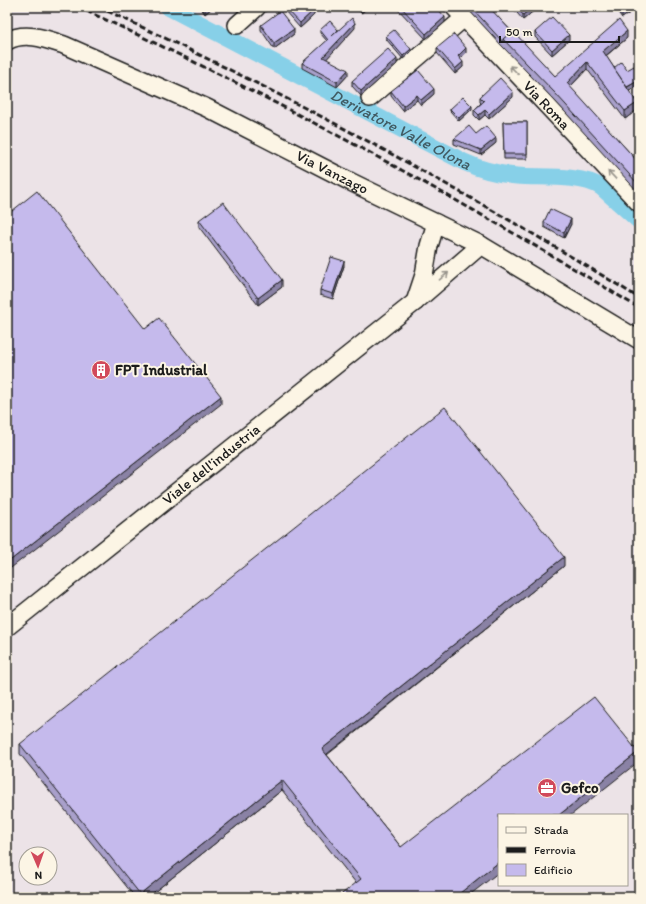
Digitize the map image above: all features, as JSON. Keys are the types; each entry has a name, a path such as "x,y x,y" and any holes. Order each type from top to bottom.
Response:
{"street":[{"path":"237,25 257,7"},
{"path":"370,98 459,12"},
{"name":"Via Roma","path":"459,12 639,203"},
{"name":"Via Vanzago","path":"9,40 28,36 43,38 64,45 207,108 351,182 481,245 639,340"},
{"path":"415,302 424,274 429,246 436,223"},
{"name":"Viale dell'industria","path":"7,627 415,302 481,245"}],"building":[{"path":"285,7 311,7 314,10 300,23"},
{"path":"401,7 436,7 445,17 426,34"},
{"path":"471,7 489,7 512,32 503,39 503,42"},
{"path":"517,7 532,7 523,15"},
{"path":"618,7 631,7 622,13"},
{"path":"280,11 294,29 274,43 261,25"},
{"path":"552,17 569,35 552,50 535,32"},
{"path":"639,17 639,26 634,20"},
{"path":"352,18 355,23 323,57 348,70 337,82 302,63"},
{"path":"619,20 627,31 603,51 637,103 625,111 587,62 567,83 639,163 639,185 555,93 503,39 513,31 555,76"},
{"path":"330,21 338,30 328,40 320,30"},
{"path":"394,30 411,49 403,56 386,36"},
{"path":"454,34 466,48 458,56 463,62 455,69 437,48"},
{"path":"388,49 397,59 361,91 352,81"},
{"path":"621,62 627,70 634,66 639,74 639,80 627,87 614,68"},
{"path":"418,70 434,89 421,100 417,95 403,106 391,91"},
{"path":"500,78 513,92 489,114 485,110 479,115 474,110 484,101 480,97"},
{"path":"463,97 472,106 459,118 450,109"},
{"path":"503,122 527,122 527,154 504,154"},
{"path":"469,126 476,134 486,126 496,138 481,150 454,139"},
{"name":"FPT Industrial","path":"37,191 145,329 159,318 221,396 7,563 7,215"},
{"path":"223,202 282,280 258,298 199,220"},
{"path":"550,209 571,219 564,233 544,222"},
{"path":"331,257 344,261 333,294 320,290"},
{"path":"445,407 564,557 322,749 401,847 594,697 638,752 560,814 498,814 498,863 455,897 338,897 361,879 282,780 140,894 20,744"}],"waterway":[{"name":"Derivatore Valle Olona","path":"168,7 470,165 503,174 572,178 592,183 601,187 639,221"}],"railway":[{"path":"78,7 222,76 363,149 433,187 639,308"},
{"path":"99,7 306,108 374,144 507,219 639,298"}],"place":[{"name":"FPT Industrial","path":"101,370"},
{"name":"Gefco","path":"547,788"}]}
